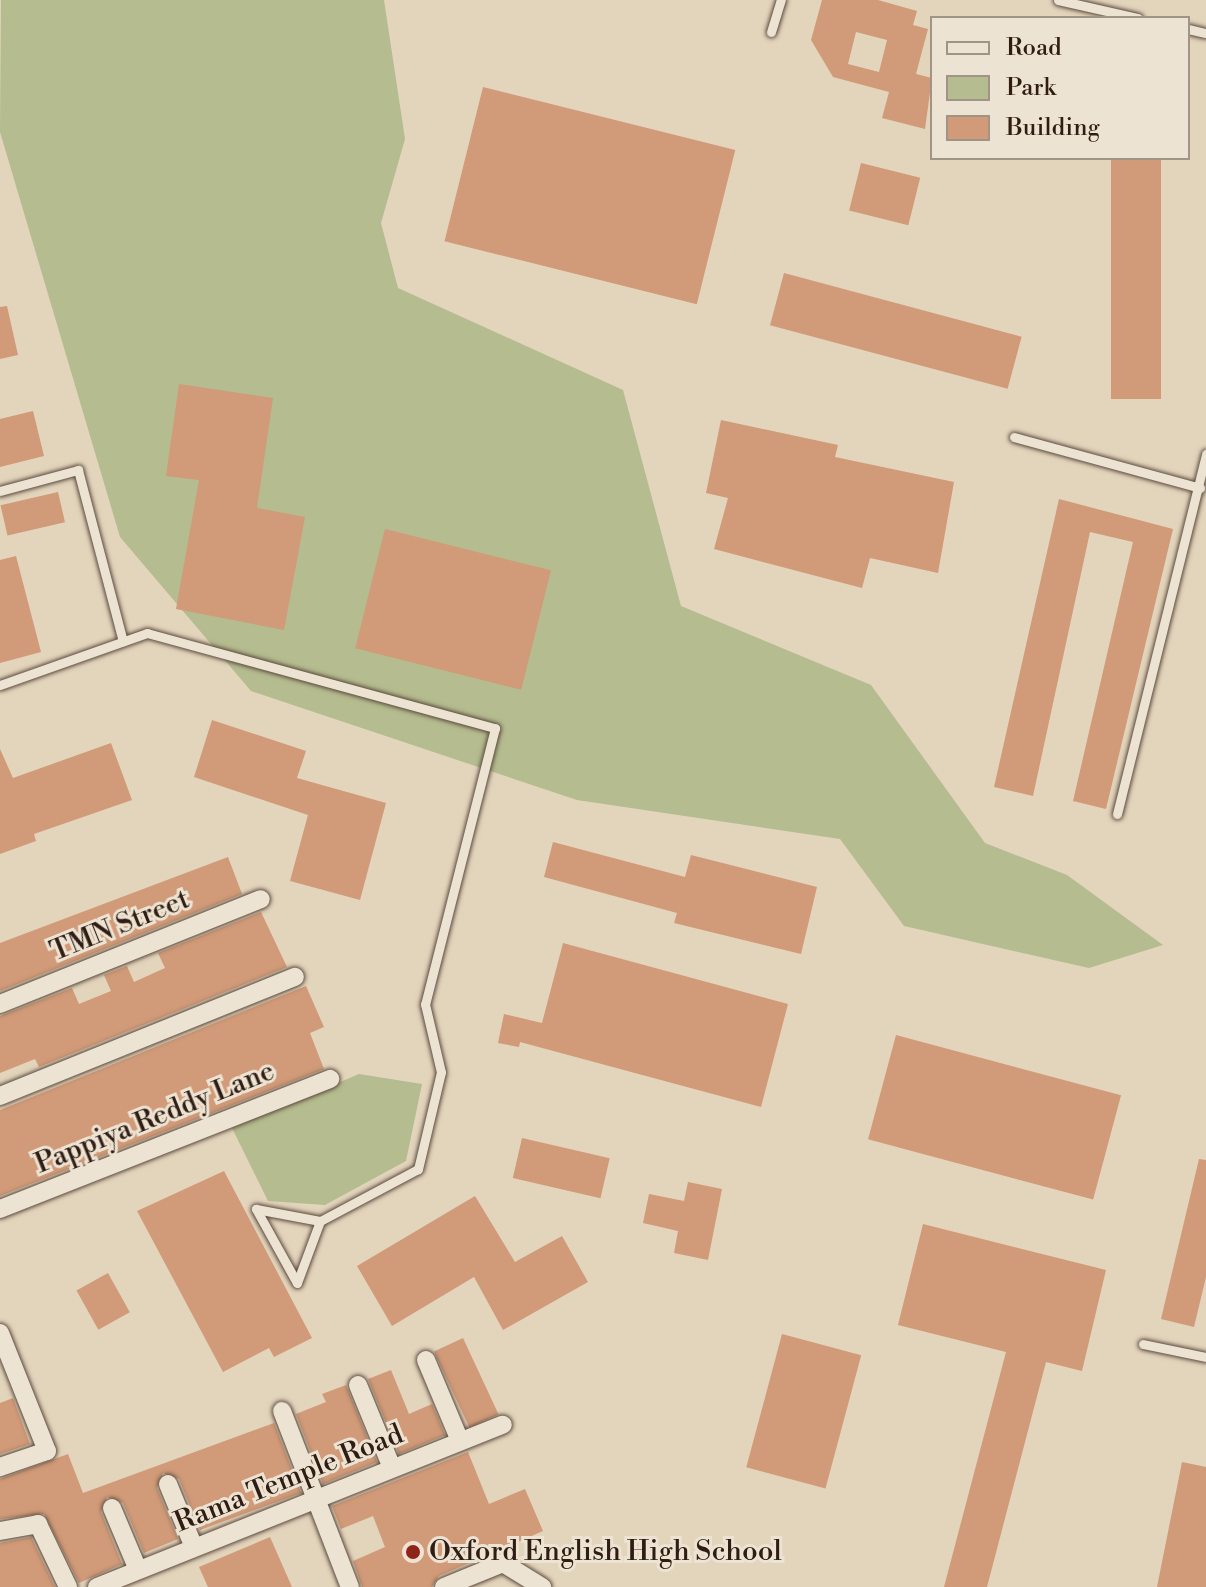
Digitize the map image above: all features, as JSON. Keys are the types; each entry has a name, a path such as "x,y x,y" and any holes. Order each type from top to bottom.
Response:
{"street":[{"name":"TMN Street","path":"0,1004 261,899"},
{"path":"0,1096 295,977"},
{"name":"Pappiya Reddy Lane","path":"0,1209 330,1079"},
{"path":"0,1467 47,1451 1,1340"},
{"path":"426,1360 460,1441"},
{"path":"358,1385 392,1468"},
{"path":"282,1411 350,1587"},
{"name":"Rama Temple Road","path":"142,1565 503,1425"},
{"path":"142,1565 168,1484"},
{"path":"112,1508 142,1565"},
{"path":"0,1531 38,1524 68,1587"},
{"path":"444,1587 503,1563 542,1587"}],"lane":[{"path":"771,32 781,0"},
{"path":"1058,0 1129,16"},
{"path":"1014,437 1200,488"},
{"path":"1117,814 1206,454"},
{"path":"0,491 78,470 123,641"},
{"path":"0,685 147,633 495,728 425,1004 441,1072 418,1169 320,1221 256,1209 297,1283 320,1221"},
{"path":"1143,1344 1206,1357"}],"green space":[{"path":"1,0 384,0 405,139 381,223 398,288 623,390 681,606 871,685 985,843 1067,875 1163,945 1089,968 904,926 840,839 577,800 251,691 120,537 0,132"},
{"path":"359,1074 422,1084 406,1161 325,1205 268,1201 232,1128"}],"building":[{"path":"822,0 878,0 917,11 913,25 928,29 916,74 930,78 925,129 882,118 889,92 833,77 811,40","holes":["856,32 887,40 879,72 848,64"]},
{"path":"483,87 735,150 697,304 445,241"},
{"path":"1111,160 1161,160 1161,399 1111,399"},
{"path":"861,163 920,178 908,225 849,211"},
{"path":"784,273 1022,337 1008,389 770,325"},
{"path":"7,306 18,355 0,359 0,307"},
{"path":"179,384 273,398 257,508 305,517 284,630 176,609 199,480 166,476"},
{"path":"33,411 44,456 0,467 0,419"},
{"path":"721,420 838,445 835,457 954,482 938,573 870,558 862,588 714,549 728,498 706,493"},
{"path":"58,492 65,522 7,535 1,505"},
{"path":"1059,499 1173,529 1106,809 1073,801 1133,542 1090,532 1033,796 994,787"},
{"path":"385,529 551,570 521,690 355,648"},
{"path":"16,556 41,652 0,663 0,560"},
{"path":"212,720 306,751 297,778 386,803 360,900 290,881 308,815 194,777"},
{"path":"111,743 132,800 34,834 36,841 0,854 0,749 13,778"},
{"path":"553,842 685,877 691,855 817,887 801,954 674,923 677,913 544,877"},
{"path":"228,857 242,894 0,991 0,943"},
{"path":"261,912 287,967 39,1067 35,1059 0,1073 0,1016 72,988 79,1004 111,991 104,975 127,966 134,982 165,968 158,953"},
{"path":"563,943 788,1004 761,1107 520,1042 519,1047 498,1043 504,1014 542,1023"},
{"path":"306,986 324,1027 310,1033 324,1069 0,1196 0,1110"},
{"path":"896,1035 1121,1095 1093,1200 868,1139"},
{"path":"522,1138 610,1158 600,1198 513,1178"},
{"path":"1199,1159 1206,1160 1206,1277 1194,1327 1161,1319"},
{"path":"224,1171 312,1338 274,1357 269,1348 223,1372 137,1211"},
{"path":"688,1182 722,1189 708,1260 674,1253 678,1231 643,1223 649,1194 684,1201"},
{"path":"475,1196 515,1262 562,1236 588,1282 503,1330 474,1277 392,1326 357,1266"},
{"path":"923,1224 1106,1270 1082,1371 1046,1362 987,1587 944,1587 1006,1352 898,1325"},
{"path":"108,1273 130,1312 98,1330 77,1290"},
{"path":"782,1334 861,1355 825,1489 746,1467"},
{"path":"463,1338 498,1414 469,1428 434,1352"},
{"path":"391,1370 409,1414 432,1404 445,1435 399,1454 368,1379"},
{"path":"346,1385 377,1462 323,1484 296,1414 326,1402 322,1394"},
{"path":"13,1398 30,1444 0,1454 0,1403"},
{"path":"274,1423 301,1493 200,1530 179,1479 163,1473 157,1488 178,1539 144,1553 123,1503 107,1497 101,1512 122,1564 79,1583 44,1514 0,1519 0,1479 68,1454 83,1493"},
{"path":"468,1452 489,1504 525,1489 543,1531 439,1576 432,1587 362,1587 353,1561 385,1547 373,1516 341,1529 332,1506"},
{"path":"1182,1462 1206,1467 1206,1587 1157,1587"},
{"path":"31,1537 55,1587 0,1587 0,1543"},
{"path":"270,1537 292,1587 208,1587 199,1567"}],"place":[{"name":"Oxford English High School","path":"413,1552"}]}
